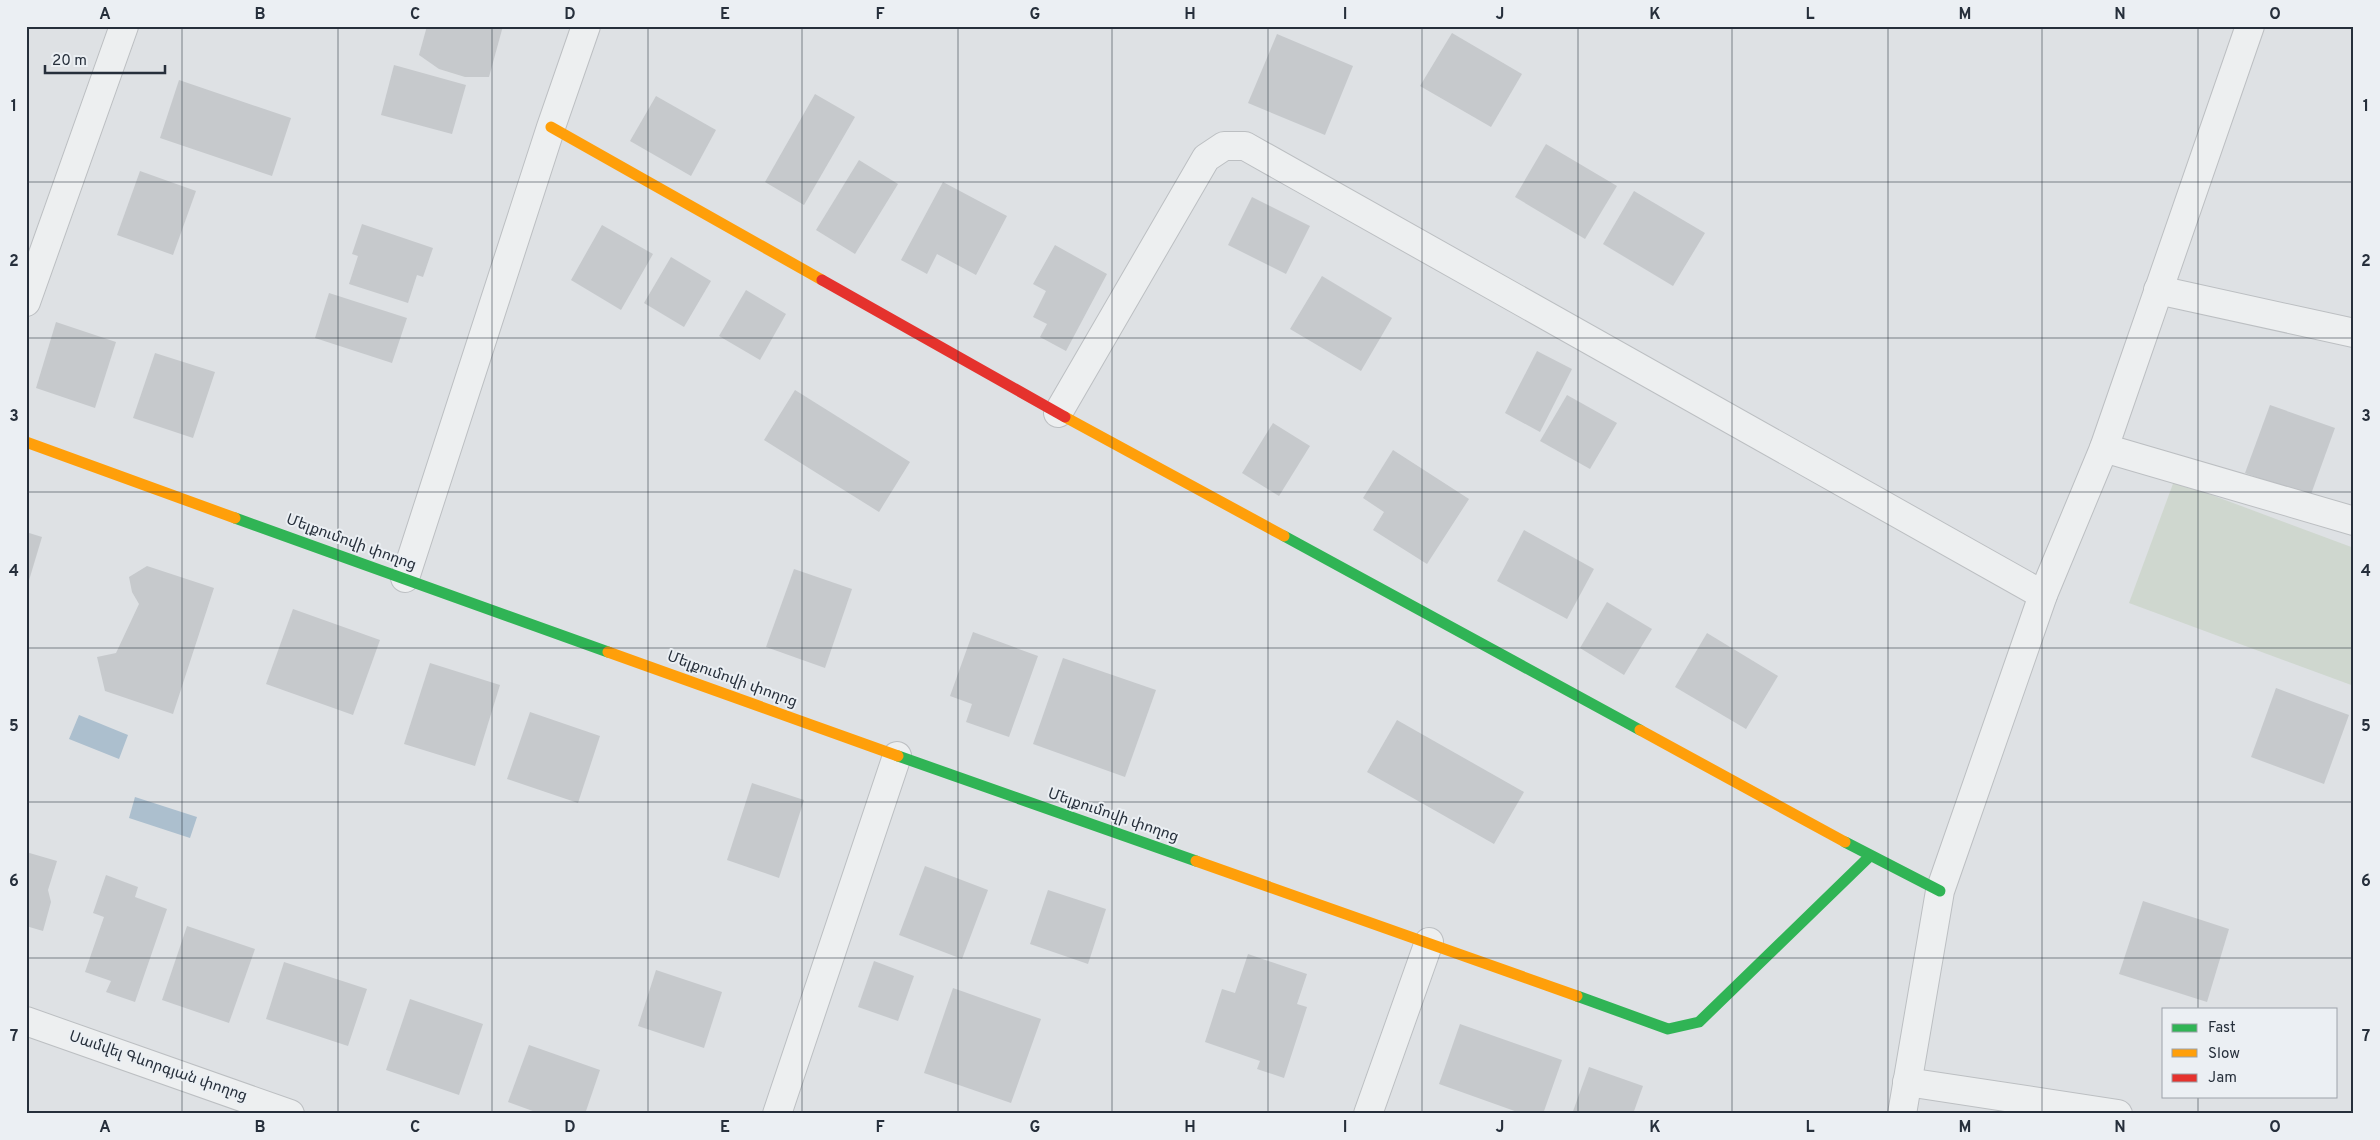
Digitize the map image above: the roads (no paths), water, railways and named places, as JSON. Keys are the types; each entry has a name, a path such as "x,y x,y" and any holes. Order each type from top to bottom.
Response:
{"street":[{"path":"26,302 124,26"},
{"path":"405,578 551,127 586,26"},
{"path":"1902,1114 1940,891 2043,596 2104,448 2250,26"},
{"path":"551,127 1058,413 1870,856 1940,891"},
{"path":"1058,413 1206,158 1224,146 1245,146 2043,596"},
{"path":"2158,290 2354,333"},
{"name":"Մելքումովի փողոց","path":"26,442 897,756 1429,942 1668,1029 1700,1022 1870,856"},
{"path":"2104,448 2354,521"},
{"path":"777,1114 897,756"},
{"path":"1368,1114 1429,942"},
{"name":"Սամվել Գևորգյան փողոց","path":"26,1021 290,1114"},
{"path":"1907,1082 2118,1114"}],"water":[{"path":"79,715 128,735 119,759 69,739"},
{"path":"135,797 197,817 190,838 129,818"}]}
